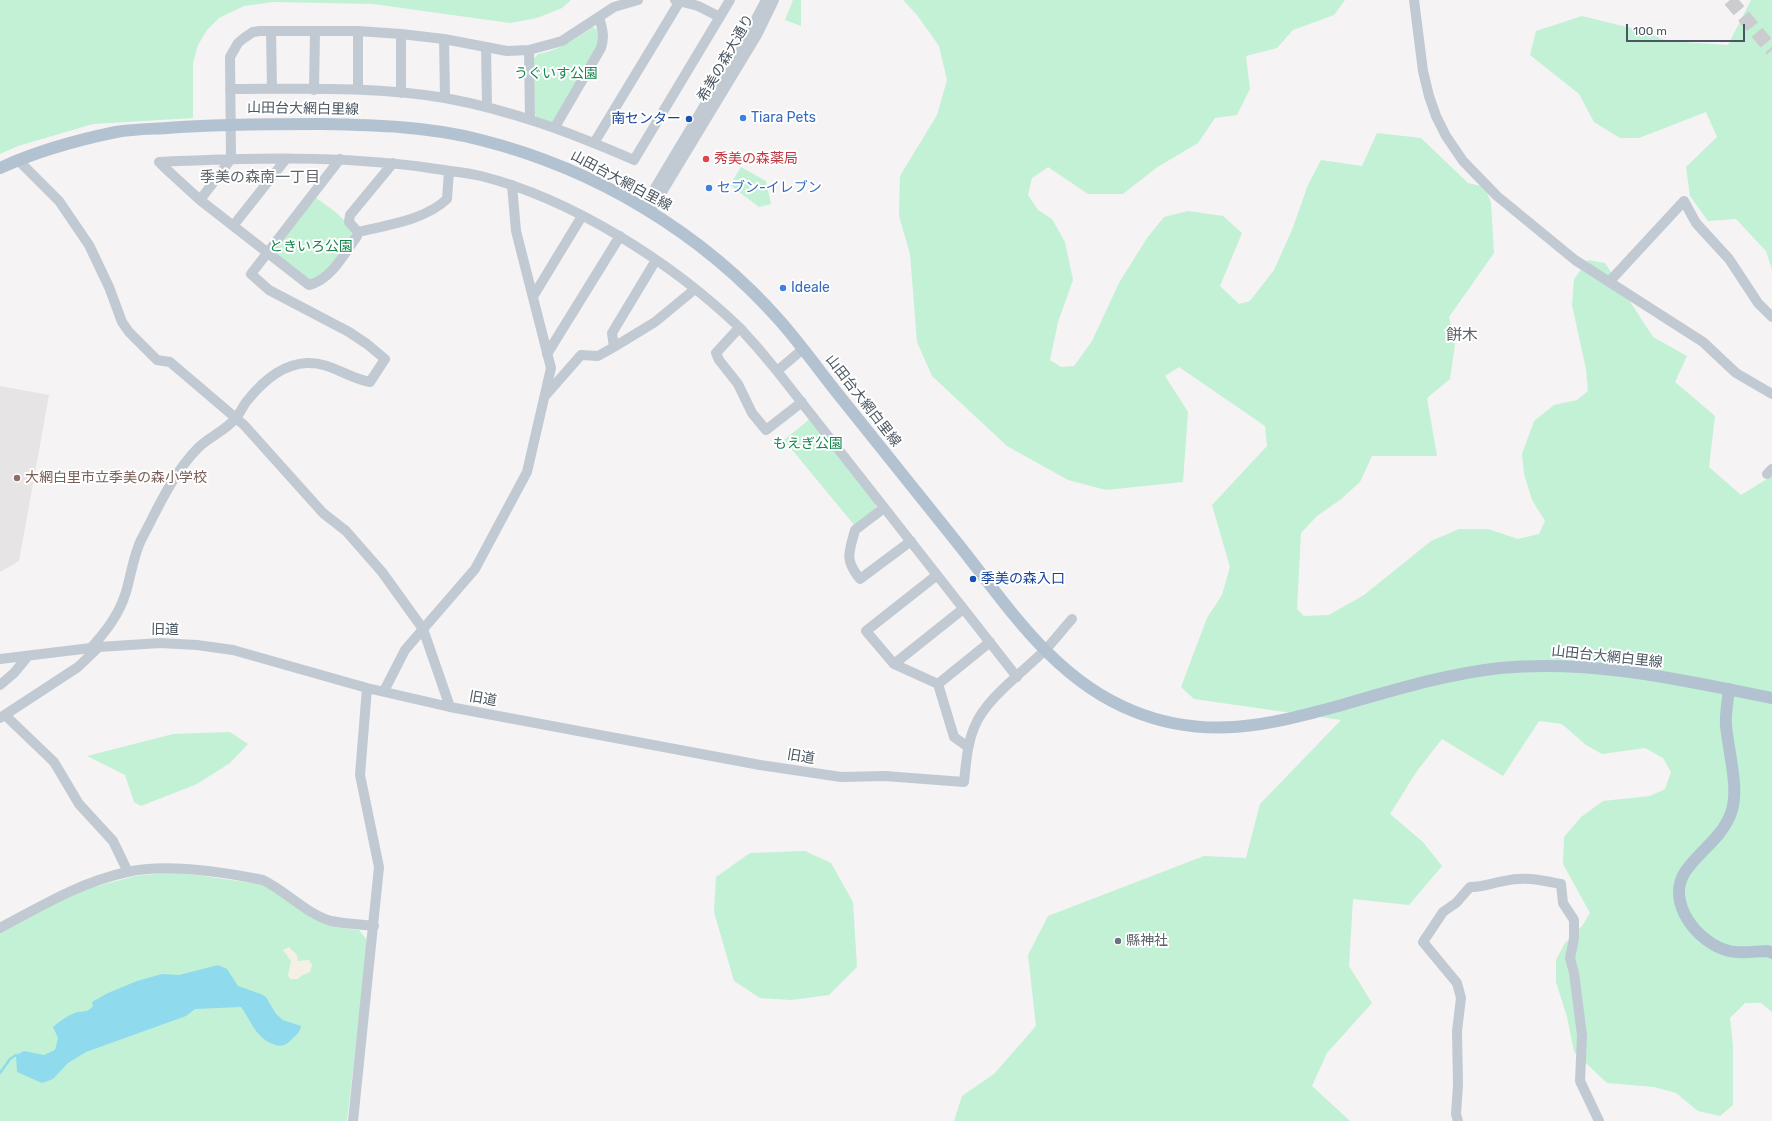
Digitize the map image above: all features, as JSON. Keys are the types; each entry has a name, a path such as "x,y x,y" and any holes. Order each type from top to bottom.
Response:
{"main road":[{"name":"山田台大網白里線","path":"0,168 18,160 65,145 120,131 230,123 395,127 479,139 563,166 647,210 693,241 732,273 782,322 1009,609 1045,650 1085,686 1118,705 1154,719 1209,729 1248,727 1269,724 1423,683 1470,673 1523,666 1569,666 1637,672 1772,698"},
{"path":"1729,689 1726,724 1734,787 1732,813 1716,839 1684,873 1680,888 1680,903 1687,919 1708,942 1729,951 1768,951 1772,953"}],"street":[{"path":"200,200 231,158 230,57 238,43 253,32 358,31 444,39 507,51 529,50 562,41 614,7 638,0"},
{"path":"594,143 678,0 700,3 720,17"},
{"path":"230,89 358,90 445,98 530,118 634,160 730,0"},
{"name":"希美の森大通り","path":"647,210 726,77 766,0"},
{"name":"希美の森大通り","path":"726,77 757,35 774,0"},
{"path":"1414,0 1423,71 1428,96 1446,136 1464,161 1497,196 1575,260 1703,342 1736,373 1772,394"},
{"path":"554,127 601,48 604,39 604,32 599,17"},
{"path":"271,31 272,89"},
{"path":"358,31 358,90"},
{"path":"314,90 315,32"},
{"path":"401,34 401,93"},
{"path":"444,39 445,98"},
{"path":"486,47 487,107"},
{"path":"529,50 530,118"},
{"path":"358,232 357,236 327,276 317,283 309,285 200,200 160,162 231,158 340,159 393,163 449,171 480,176 512,185 543,197 620,236 695,289 739,328 802,402 1017,677"},
{"path":"233,226 286,158"},
{"path":"128,872 113,840 79,804 54,762 3,717 78,667 95,648 113,622 121,607 134,556 173,482 198,448 236,418 247,401 264,382 273,374 306,363 328,365 360,380 370,382 385,359 367,344 348,332 269,290 251,274 340,159"},
{"path":"18,160 59,201 89,245 109,287 122,322 129,332 157,360 170,362 244,425 323,513 346,531 382,572 423,628 450,707"},
{"path":"358,232 349,222 350,215 393,163"},
{"path":"358,232 421,215 438,208 447,199 449,171"},
{"path":"512,185 516,231 534,295 553,378"},
{"path":"1609,282 1684,201 1696,223 1729,259 1758,303 1772,317"},
{"path":"534,295 582,216"},
{"path":"547,354 620,236"},
{"path":"614,347 612,333 656,260"},
{"path":"384,691 405,650 475,569 527,472 544,398 553,378 581,355 598,356 655,322 695,289"},
{"path":"739,328 716,353 719,360 738,384 752,413 766,430 802,402"},
{"path":"777,371 803,349"},
{"path":"884,508 855,530 849,555 850,567 860,579 911,541"},
{"path":"937,575 866,631 894,664 938,684 954,738 968,747 974,727 982,714 1045,650 1072,619"},
{"path":"894,664 963,609"},
{"path":"938,684 990,642"},
{"name":"旧道","path":"0,659 95,648 160,643 233,650 367,688 450,707 760,765 841,777 885,776 964,782 968,747"},
{"path":"0,685 28,656"},
{"path":"353,1121 379,867 360,775 367,688"},
{"path":"0,928 58,897 89,883 128,872 176,869 263,880 276,886 303,906 330,921 374,926"},
{"path":"1458,1121 1456,1114 1458,1084 1456,1031 1461,998 1457,983 1423,942 1443,912 1456,903 1470,887 1483,887 1504,881 1532,878 1561,884 1563,903 1574,920 1574,939 1570,958 1574,973 1582,1035 1580,1080 1599,1121"}],"shaded area":[{"name":"大網白里市立季美の森小学校","path":"0,386 49,395 19,561 0,572"}],"green space":[{"path":"0,0 571,0 562,8 537,18 510,23 373,4 273,2 244,6 219,18 207,30 198,45 193,63 193,118 93,124 18,146 0,154"},
{"path":"793,0 801,0 801,26 785,20"},
{"path":"903,0 1345,0 1334,15 1293,30 1277,48 1246,56 1250,89 1237,115 1215,118 1198,143 1156,168 1123,194 1088,194 1048,167 1032,178 1028,195 1038,210 1052,219 1065,242 1073,280 1058,322 1050,360 1061,367 1074,366 1092,341 1119,283 1147,238 1164,217 1188,211 1223,216 1242,233 1220,286 1239,304 1250,301 1274,270 1292,230 1308,185 1321,160 1362,166 1377,133 1421,138 1468,183 1485,187 1491,203 1494,253 1449,317 1455,345 1450,379 1427,398 1437,456 1372,456 1360,482 1340,500 1317,516 1301,533 1297,609 1304,616 1329,615 1364,595 1431,541 1459,529 1488,529 1518,539 1539,534 1545,521 1532,500 1524,474 1522,454 1534,421 1554,405 1577,400 1588,391 1586,369 1572,305 1574,279 1588,260 1605,263 1653,337 1687,356 1675,382 1715,416 1709,467 1741,495 1772,476 1772,1012 1761,1003 1745,1003 1730,1018 1733,1045 1733,1105 1720,1116 1698,1111 1676,1093 1654,1087 1607,1083 1574,1052 1567,1017 1556,982 1556,960 1565,943 1582,926 1590,913 1563,864 1564,837 1581,817 1603,801 1650,796 1665,789 1671,772 1663,758 1645,748 1602,754 1586,745 1562,724 1539,721 1503,776 1442,739 1417,771 1390,814 1423,842 1442,866 1409,905 1353,899 1349,966 1372,1003 1327,1053 1312,1086 1350,1121 954,1121 962,1096 994,1074 1036,1026 1028,955 1048,916 1204,856 1246,858 1260,804 1341,720 1194,699 1181,687 1207,618 1222,595 1230,567 1212,505 1267,446 1265,426 1179,367 1165,376 1188,412 1183,482 1106,490 1068,480 1007,446 932,376 917,342 910,254 899,216 900,176 937,115 947,80 939,46 917,15"},
{"path":"1751,0 1772,0 1772,270 1766,251 1736,219 1708,221 1690,196 1686,167 1717,137 1706,112 1639,138 1620,138 1594,122 1579,94 1530,55 1536,31 1582,16 1643,31 1667,41 1728,45"},
{"name":"うぐいす公園","path":"593,27 599,31 599,45 556,119 551,123 537,118 535,114 533,60 538,54 560,47 574,40"},
{"path":"741,167 766,181 771,204 759,207 730,185"},
{"name":"ときいろ公園","path":"316,198 344,220 352,232 353,239 322,277 311,282 275,254 274,250"},
{"name":"もえぎ公園","path":"810,419 876,504 876,508 855,526 784,440"},
{"path":"230,732 248,744 230,763 197,784 141,806 134,802 125,775 87,756 173,734"},
{"path":"805,851 831,863 853,902 857,967 829,995 791,1000 760,998 734,981 714,912 716,877 750,853"},
{"path":"174,872 260,884 277,892 311,918 334,927 359,930 368,941 347,1121 0,1121 0,932 79,891 135,876"}],"sand":[{"path":"289,947 297,955 298,961 309,960 312,965 310,972 298,979 290,979 288,975 291,961 283,950"}],"water":[{"path":"218,965 227,969 238,986 266,997 276,1014 283,1020 301,1026 300,1031 286,1044 280,1046 262,1038 241,1007 195,1009 186,1016 86,1052 68,1063 53,1079 42,1083 17,1072 16,1055 24,1051 44,1055 55,1050 58,1038 53,1027 72,1014 90,1009 93,1006 92,1002 108,993 137,981 162,974 179,975"}],"waterway":[{"path":"0,1073 10,1059 16,1055"}],"tunnel":[{"path":"1730,0 1772,50"}],"place":[{"name":"Tiara Pets","path":"743,118"},
{"name":"南センター","path":"689,119"},
{"name":"秀美の森薬局","path":"706,159"},
{"name":"セブン-イレブン","path":"709,188"},
{"name":"Ideale","path":"783,288"},
{"name":"大網白里市立季美の森小学校","path":"17,478"},
{"name":"季美の森入口","path":"973,579"},
{"name":"縣神社","path":"1118,941"}],"district":[{"name":"季美の森南一丁目","path":"260,178"},
{"name":"餅木","path":"1462,335"}]}
